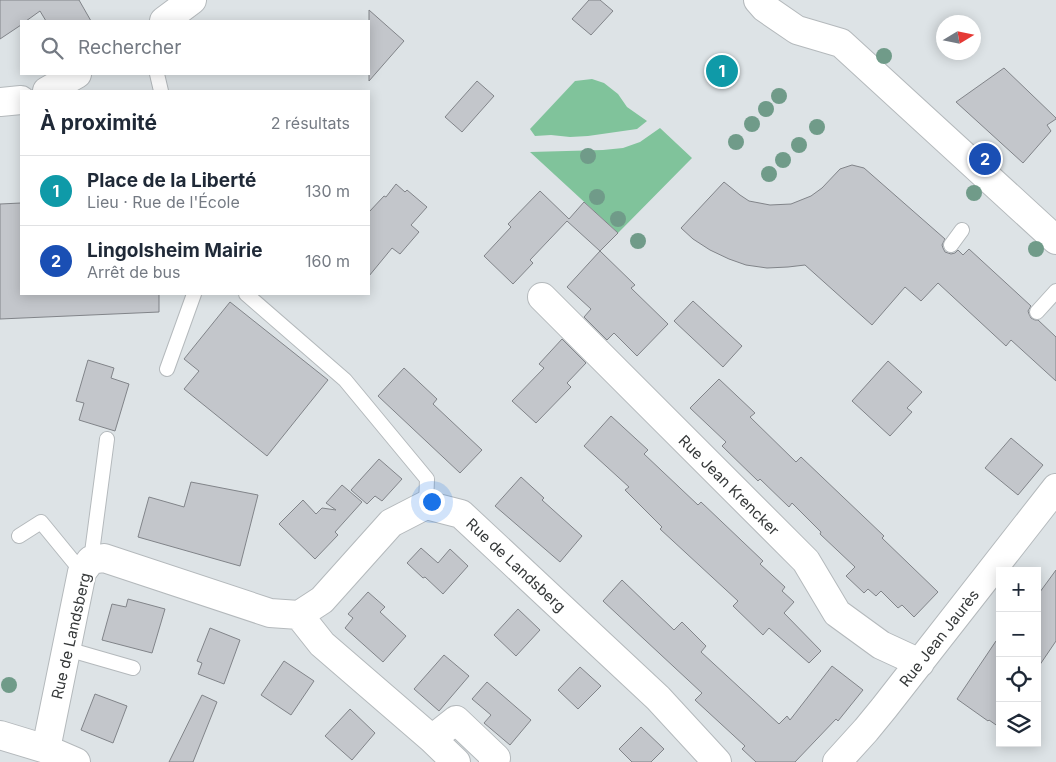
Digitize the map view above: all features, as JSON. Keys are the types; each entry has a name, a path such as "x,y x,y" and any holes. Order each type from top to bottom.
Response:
{"street":[{"path":"165,20 192,0"},
{"path":"766,3 797,30 841,43 1056,239"},
{"path":"49,90 76,75"},
{"path":"0,102 20,100"},
{"name":"Rue Jean Krencker","path":"542,297 806,562 837,612 881,645 920,663"},
{"name":"Rue Jean Jaurès","path":"838,762 920,663 1056,488"},
{"path":"426,505 391,523 322,600 299,615 322,644 456,762"},
{"name":"Rue de Landsberg","path":"426,505 461,514 658,698 717,762"},
{"name":"Rue de Landsberg","path":"46,749 66,649 87,566 104,558 270,613 299,615"},
{"path":"432,739 456,720 496,758 493,762"},
{"path":"0,735 46,749 76,762"}],"lane":[{"path":"158,75 161,90"},
{"path":"951,245 962,230"},
{"path":"1037,312 1056,291"},
{"path":"167,369 194,295"},
{"path":"247,295 345,380 427,479 426,505"},
{"path":"87,566 107,439"},
{"path":"19,536 41,522 87,566"},
{"path":"66,649 133,668"}],"green space":[{"path":"592,79 604,83 618,94 627,107 647,121 637,129 588,136 535,136 530,129 575,81"},
{"path":"660,128 692,158 618,233 530,152 623,148 640,142"}],"building":[{"path":"0,0 79,0 90,20 45,20 40,11 27,20 20,20 20,26 0,39"},
{"path":"589,0 600,0 613,11 591,35 572,19"},
{"path":"369,10 404,41 369,81 370,20"},
{"path":"1004,68 1056,118 1047,125 1051,131 1023,163 956,102"},
{"path":"477,81 494,96 462,132 445,117"},
{"path":"852,165 864,168 945,239 942,245 945,252 951,254 958,250 963,255 969,249 1031,306 1028,311 1031,318 1038,320 1056,337 1056,381 1011,340 1006,346 938,283 921,301 905,287 872,325 805,265 767,268 746,265 710,250 693,239 681,228 724,182 749,201 770,205 791,204 811,196 822,188 840,169"},
{"path":"396,184 405,192 407,190 427,207 411,225 419,232 400,254 392,248 370,275 370,211 384,196 386,197"},
{"path":"540,191 569,219 584,202 618,233 600,251 567,221 530,260 533,263 513,284 484,256 511,227 508,224"},
{"path":"20,203 20,295 159,295 159,312 0,319 0,204"},
{"path":"600,251 635,285 631,288 668,324 637,356 614,333 607,340 584,317 591,309 567,287"},
{"path":"693,301 742,346 723,367 674,321"},
{"path":"230,302 328,380 267,456 184,389 199,371 184,359"},
{"path":"562,339 586,363 567,383 571,387 536,423 512,401 544,368 539,364"},
{"path":"88,360 114,368 111,378 129,384 115,431 79,420 84,403 76,401"},
{"path":"888,361 922,392 907,408 912,412 890,436 852,401"},
{"path":"404,368 437,399 433,404 482,450 460,473 378,396"},
{"path":"719,379 755,413 750,417 796,462 801,457 884,536 882,538 938,592 914,617 902,605 898,608 881,591 876,596 868,589 864,593 846,576 855,567 820,534 821,532 792,503 789,507 760,479 758,481 722,446 726,442 690,408"},
{"path":"611,416 648,450 644,454 698,505 701,502 763,561 760,564 785,587 782,591 794,602 784,613 821,651 809,663 769,628 763,635 733,606 738,601 660,529 662,527 625,490 629,487 584,446"},
{"path":"1011,438 1043,465 1018,495 985,468"},
{"path":"379,459 402,479 382,501 375,496 367,504 351,490"},
{"path":"521,477 544,498 542,500 582,536 560,562 495,506"},
{"path":"191,482 258,495 240,566 138,537 149,497 184,507"},
{"path":"342,485 362,502 335,532 338,535 315,559 279,524 303,500 316,514 322,508 336,510 326,503"},
{"path":"421,548 438,563 450,549 468,566 443,594 407,563"},
{"path":"1056,570 1056,641 1041,663 1041,612 1041,591"},
{"path":"622,580 674,630 682,622 706,646 701,652 779,724 787,716 790,720 832,666 863,690 838,721 836,719 795,762 756,762 742,749 745,746 695,700 702,693 603,601"},
{"path":"368,592 385,607 380,612 406,636 383,662 345,628 353,618 348,614"},
{"path":"128,599 165,609 152,653 102,640 112,604 126,607"},
{"path":"518,609 540,630 516,656 494,635"},
{"path":"210,628 240,640 224,684 198,674 202,663 197,661"},
{"path":"996,641 996,725 957,699"},
{"path":"444,655 469,676 439,711 414,689"},
{"path":"284,661 314,681 291,715 261,695"},
{"path":"580,667 601,686 578,709 558,690"},
{"path":"487,682 531,720 510,745 484,723 491,715 472,699"},
{"path":"95,694 127,706 113,743 81,730"},
{"path":"202,695 217,702 193,762 169,762"},
{"path":"350,709 375,733 352,760 325,736"},
{"path":"641,727 664,749 651,762 632,762 619,749"}],"place":[{"name":"Place de la Liberté","path":"722,71"},
{"name":"Lingolsheim Mairie","path":"985,159"}]}
